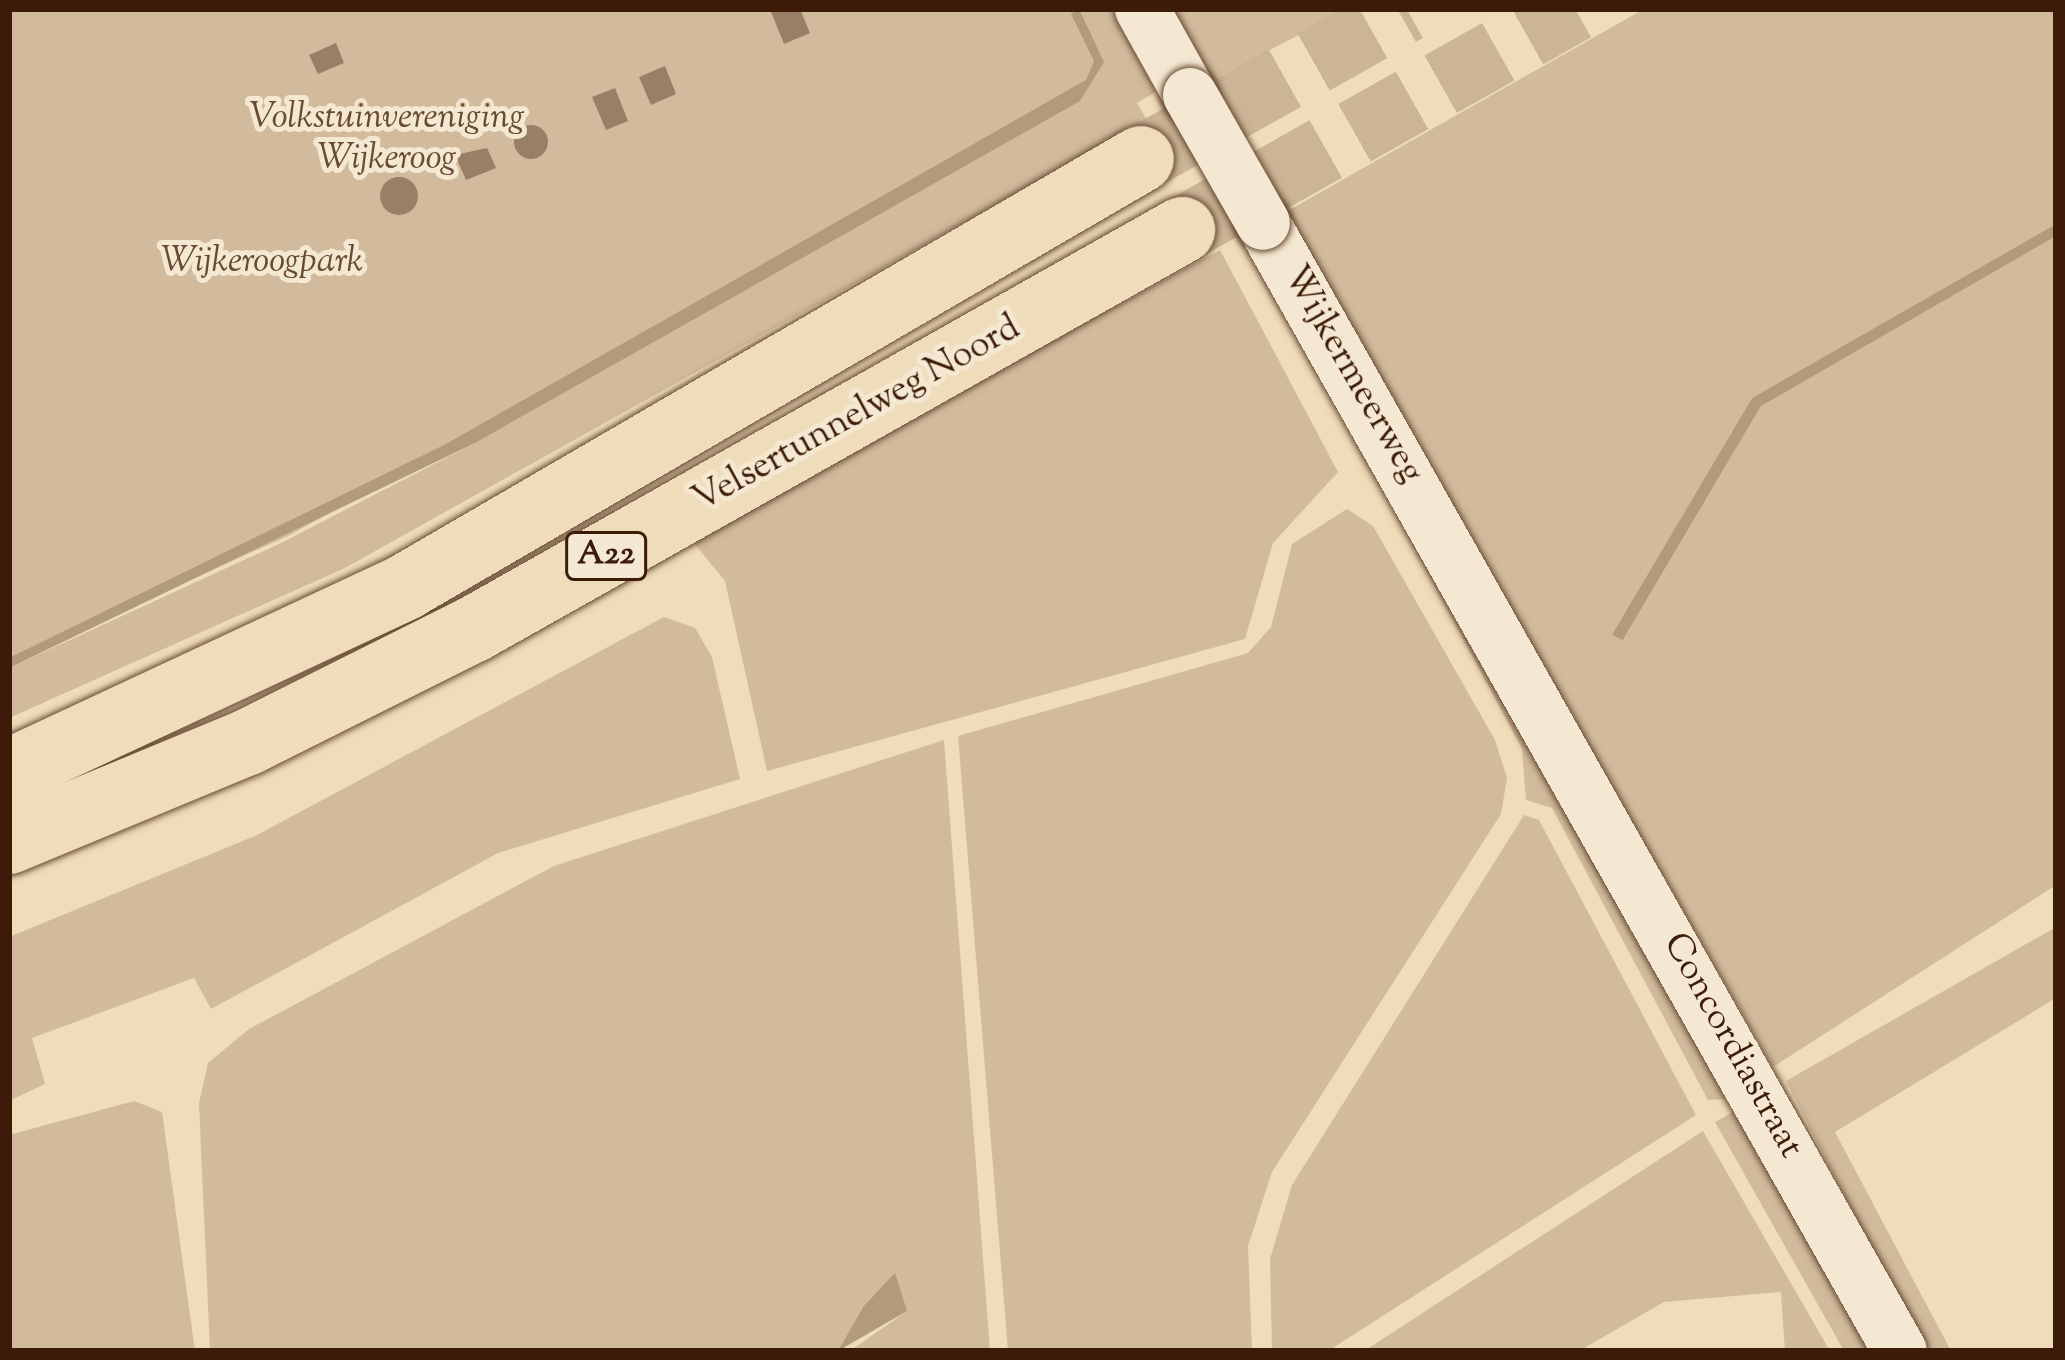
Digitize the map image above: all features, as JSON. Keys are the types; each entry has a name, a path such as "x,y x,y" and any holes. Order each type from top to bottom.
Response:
{"highway":[{"name":"Velsertunnelweg Noord","path":"9,772 407,586 1141,159"},
{"name":"Velsertunnelweg Noord","path":"9,841 248,742 474,629 1182,230"}],"street":[{"name":"Wijkermeerweg","path":"1142,9 1562,741"},
{"name":"Concordiastraat","path":"1562,741 1900,1351"}],"green space":[{"name":"Wijkeroogpark","path":"9,9 1348,9 1211,81 1201,65 1137,103 1147,120 345,568 9,718 9,668 281,543 475,443 1096,88 290,535 9,662"},
{"path":"1644,9 2056,9 2056,224 1752,398 1613,635 1624,639 1761,406 1787,383 2056,236 2056,885 1773,1067 1284,213"},
{"path":"1220,250 1338,472 1273,543 1245,639 767,771 725,581 689,537"},
{"path":"1387,496 1661,966 1725,1099 1708,1100 1552,808 1526,800 1522,749"},
{"path":"1347,509 1373,526 1495,740 1507,778 1501,814 1272,1172 1248,1246 1252,1351 1008,1351 958,736 1248,653 1271,627 1292,544"},
{"path":"664,617 695,628 712,657 740,779 498,853 211,1009 194,978 32,1038 45,1084 9,1101 9,937 257,835"},
{"path":"944,740 990,1351 850,1351 907,1311 863,1307 838,1351 210,1351 199,1103 208,1063 249,1029 554,866"},
{"path":"1524,815 1539,820 1696,1115 1328,1351 1272,1351 1270,1259 1292,1185"},
{"path":"2056,927 2056,998 1835,1132 1951,1351 1924,1351 1786,1081"},
{"path":"134,1101 162,1112 195,1351 9,1351 9,1135"},
{"path":"1733,1112 1829,1263 1875,1351 1844,1351 1715,1122"},
{"path":"1703,1131 1830,1351 1785,1351 1781,1292 1664,1302 1579,1351 1364,1351"}],"shaded area":[{"path":"1079,9 1104,62 1080,101 475,443 9,668 9,658 446,444 1086,80 1094,61 1071,14"},
{"path":"2056,224 2056,236 1761,406 1623,640 1612,635 1752,398"},
{"path":"895,1273 907,1311 838,1351 863,1307"}],"building":[{"path":"800,9 810,33 784,44 771,12"},
{"path":"336,43 344,63 318,74 309,55"},
{"path":"665,66 676,94 651,105 639,77"},
{"path":"615,88 628,121 606,130 592,97"},
{"path":"531,125 543,130 548,142 543,154 531,159 519,154 514,142 519,130"},
{"path":"487,148 496,168 466,180 455,155"},
{"path":"399,177 413,182 418,196 413,210 399,215 385,210 380,196 385,182"}],"tunnel":[{"path":"1141,159 1407,9"},
{"path":"1182,230 1575,9"}],"park label":[{"name":"Volkstuinvereniging Wijkeroog","path":"387,138"}]}
